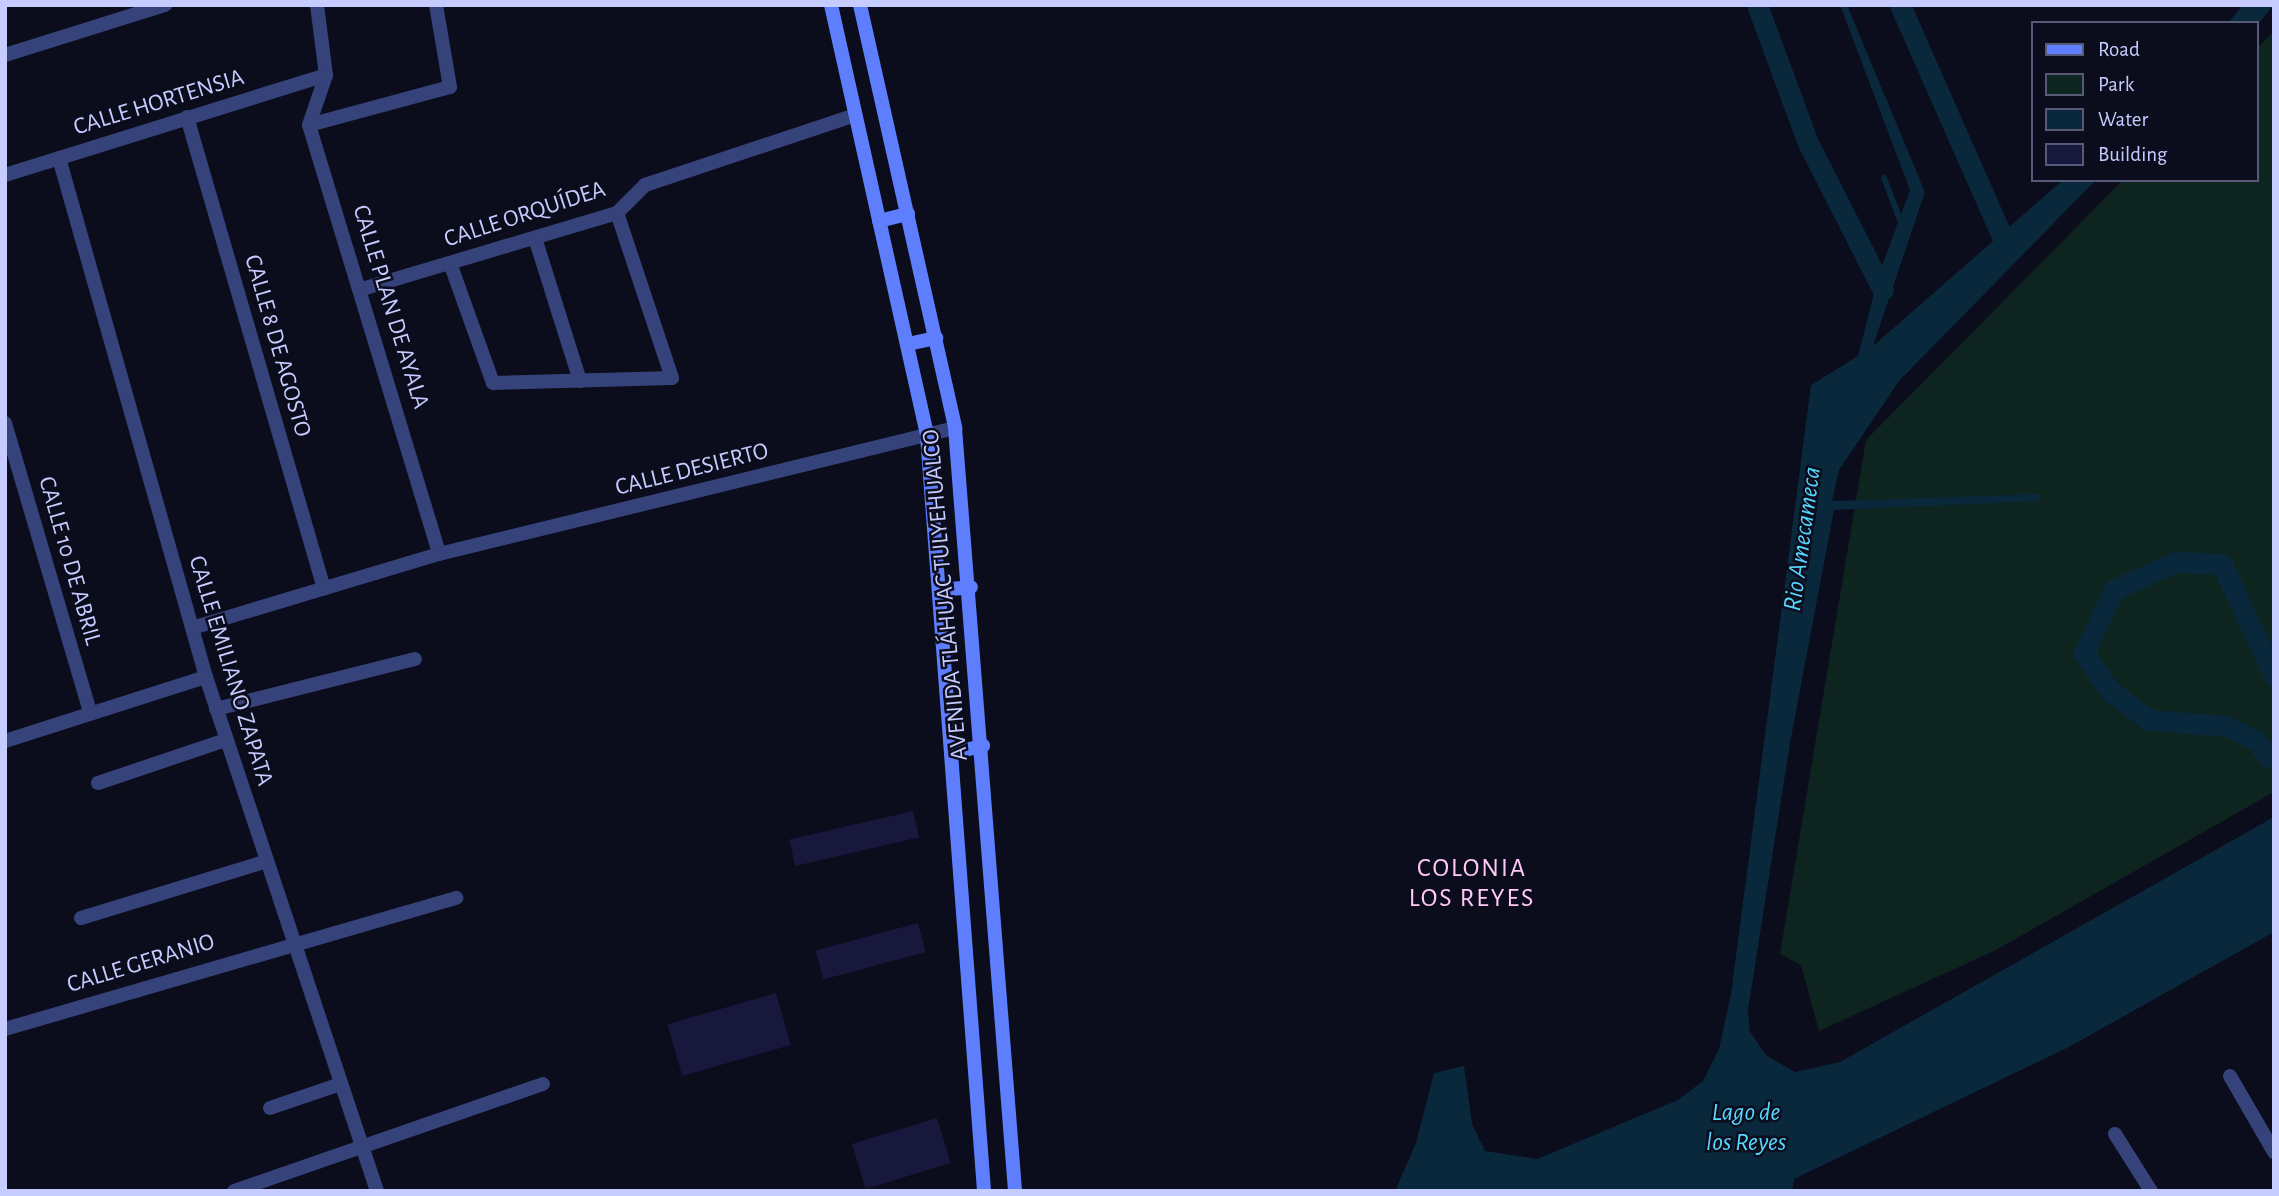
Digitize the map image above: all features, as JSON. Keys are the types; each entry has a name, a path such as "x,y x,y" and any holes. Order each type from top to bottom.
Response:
{"main road":[{"name":"AVENIDA TLÁHUAC TULYEHUALCO","path":"831,5 853,116 908,344 927,436 984,1191"},
{"name":"AVENIDA TLÁHUAC TULYEHUALCO","path":"860,5 955,428 971,587 1015,1191"},
{"path":"879,220 908,214"},
{"path":"908,344 936,338"},
{"path":"939,590 971,587"},
{"path":"952,752 982,746"}],"street":[{"path":"5,55 164,5"},
{"path":"309,125 326,75 317,5"},
{"path":"309,125 450,87 436,5"},
{"name":"CALLE HORTENSIA","path":"5,174 326,75"},
{"name":"CALLE ORQUÍDEA","path":"362,289 617,213 645,185 853,116"},
{"name":"CALLE 8 DE AGOSTO","path":"187,117 324,588"},
{"name":"CALLE PLAN DE AYALA","path":"309,125 362,289 439,554"},
{"name":"CALLE EMILIANO ZAPATA","path":"59,158 206,677 290,943 377,1191"},
{"path":"450,263 493,383 672,378 617,213"},
{"path":"535,238 580,381"},
{"name":"CALLE 10 DE ABRIL","path":"5,423 90,712"},
{"name":"CALLE DESIERTO","path":"192,628 439,554 955,428"},
{"path":"216,709 415,659"},
{"path":"5,741 206,677"},
{"path":"98,783 226,740"},
{"path":"81,918 264,862"},
{"name":"CALLE GERANIO","path":"5,1029 290,943 456,898"},
{"path":"2230,1076 2274,1152"},
{"path":"270,1108 340,1084"},
{"path":"234,1191 363,1150 543,1084"},
{"path":"2115,1134 2151,1191"}],"green space":[{"path":"2274,31 2274,792 1996,950 1819,1031 1801,965 1780,954 1866,440 2121,182 2258,182 2258,47"}],"water":[{"path":"1840,5 1847,5 1925,192 1873,346 2061,182 2094,182 1899,381 1839,470 1832,501 2040,494 2040,501 1834,510 1790,743 1748,1010 1750,1032 1767,1056 1795,1072 1840,1062 2274,817 2274,932 2067,1048 1794,1179 1792,1191 1395,1191 1416,1143 1434,1073 1464,1066 1472,1124 1485,1151 1537,1159 1678,1100 1703,1081 1719,1049 1731,994 1811,385 1858,356 1879,274 1910,190"},
{"path":"2243,5 2273,5 2260,22 2230,21"}],"building":[{"path":"913,811 919,837 795,866 789,840"},
{"path":"918,923 926,952 823,979 816,950"},
{"path":"776,993 791,1045 682,1076 667,1024"},
{"path":"937,1118 951,1163 866,1189 852,1144"}],"waterway":[{"path":"1757,5 1808,143 1883,290"},
{"path":"1900,5 2007,248"},
{"path":"1884,178 1902,225"},
{"path":"2268,757 2257,741 2226,726 2149,720 2110,691 2084,653 2114,590 2175,562 2222,564 2274,676"}],"district":[{"name":"COLONIA LOS REYES","path":"1472,884"}],"water label":[{"name":"Rio Amecameca","path":"1803,539"},
{"name":"Lago de los Reyes","path":"1746,1128"}]}
